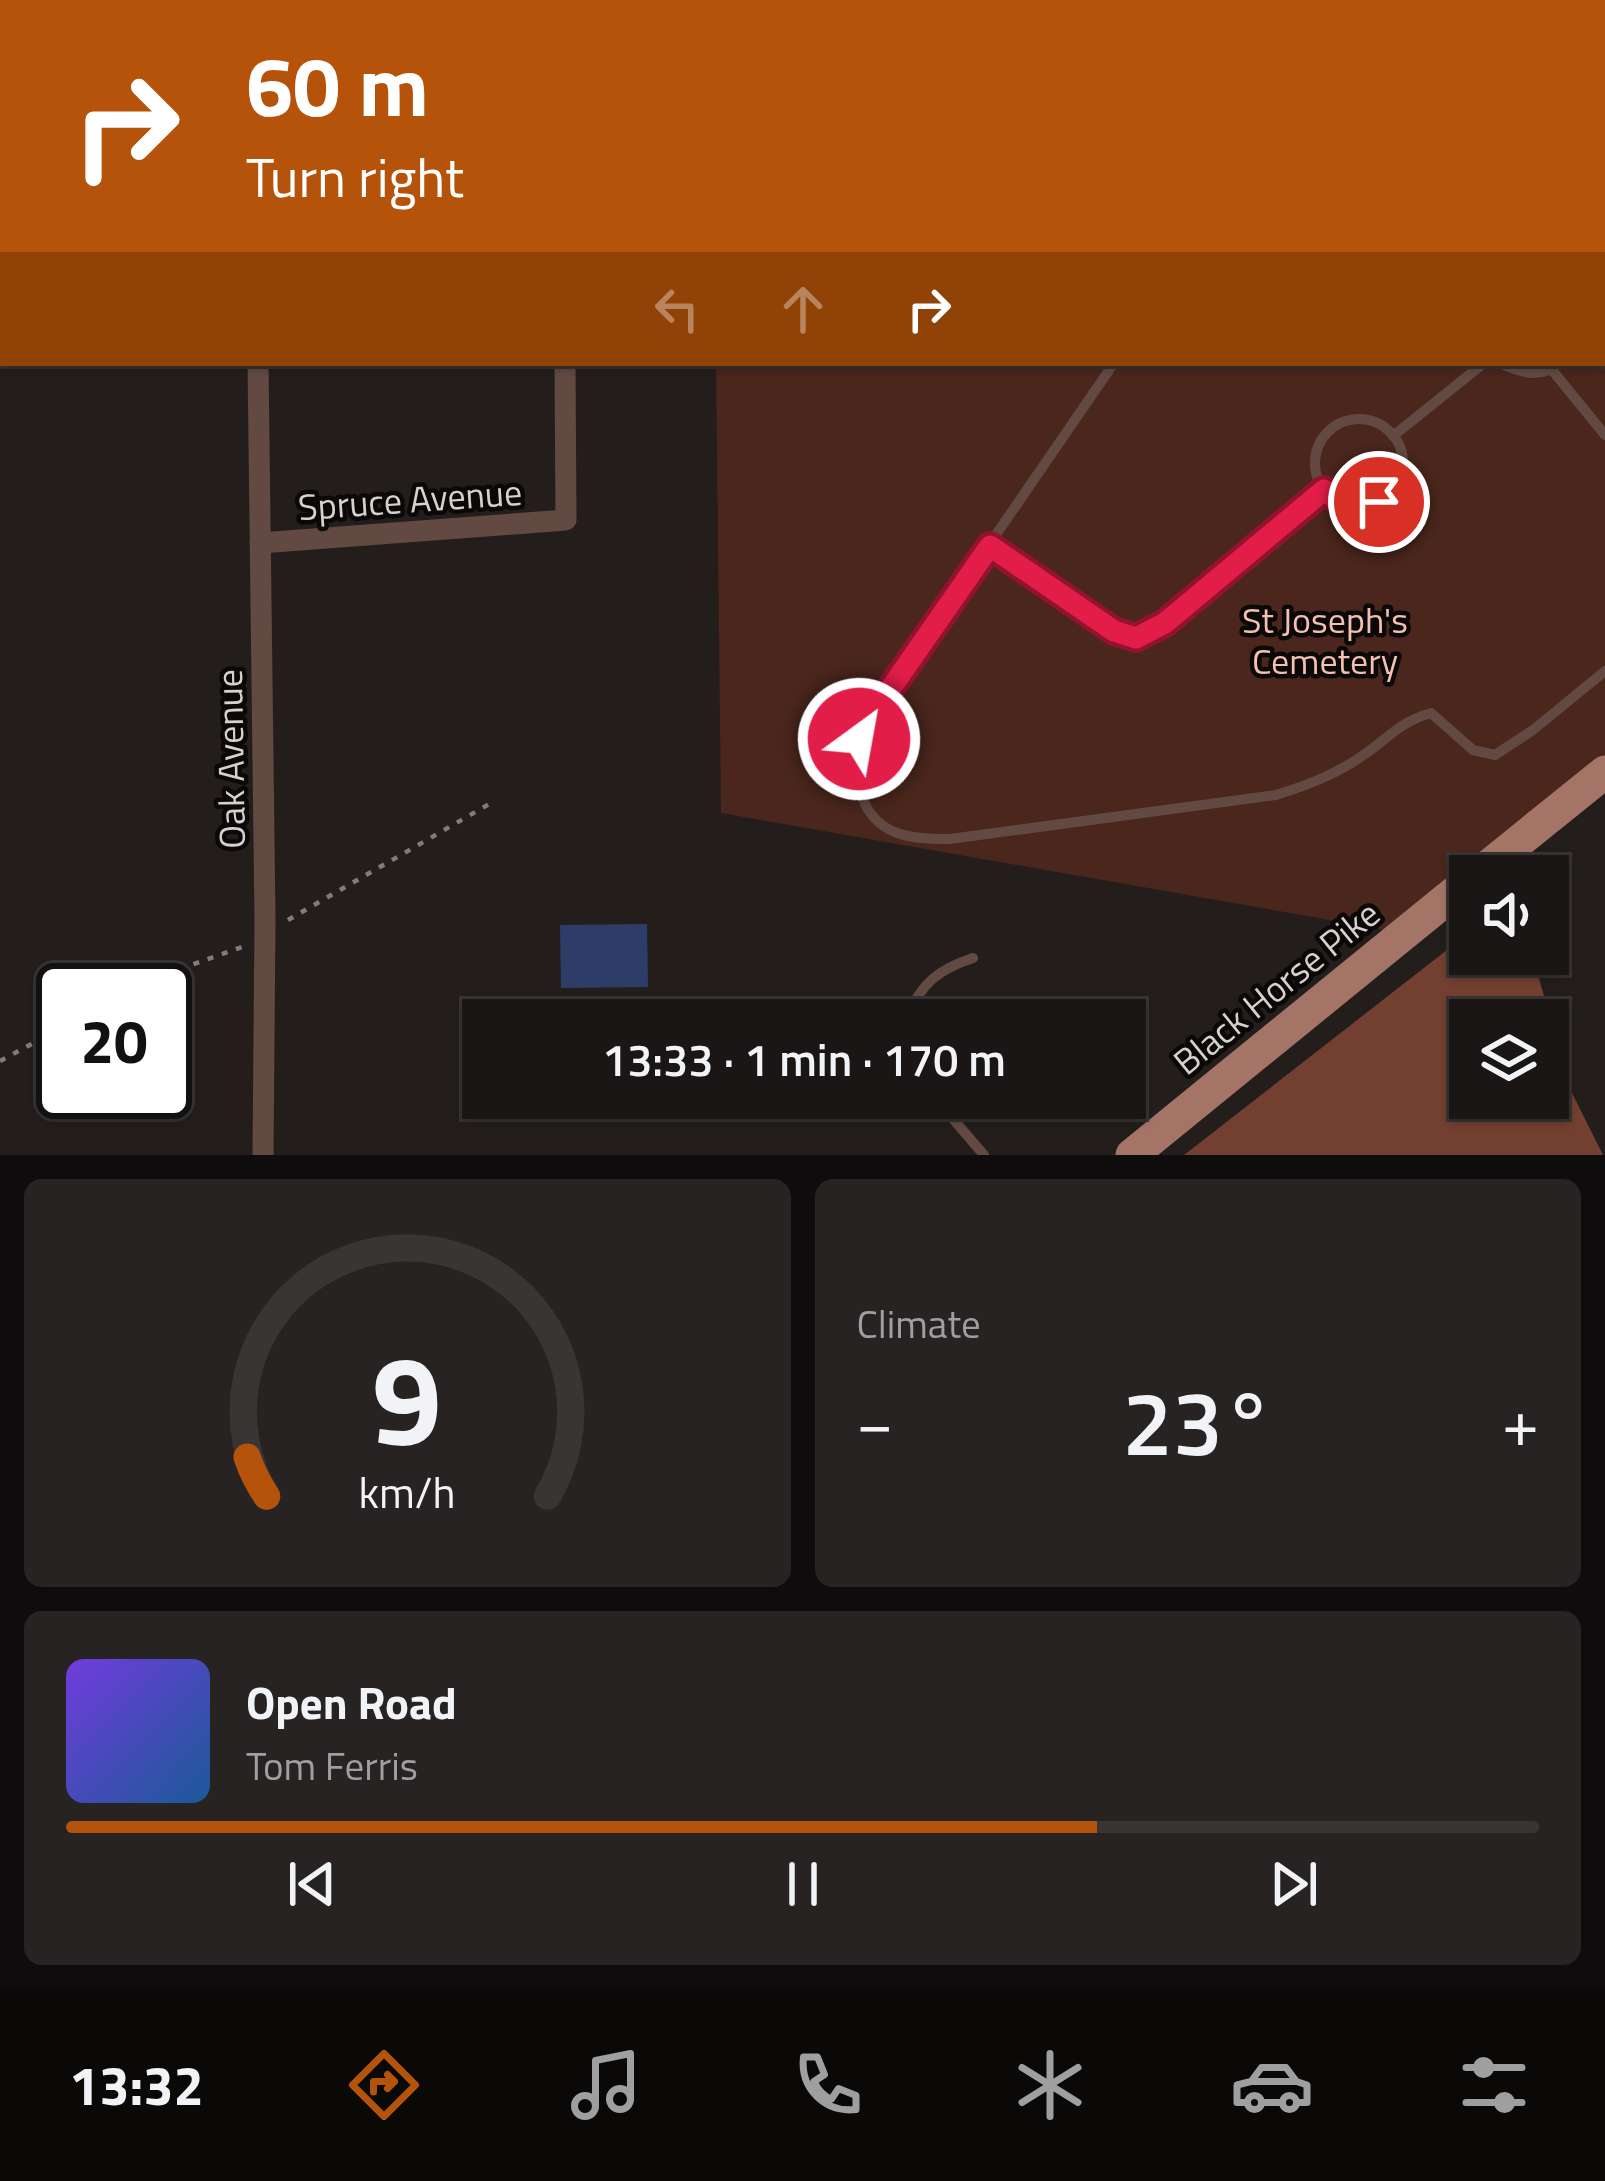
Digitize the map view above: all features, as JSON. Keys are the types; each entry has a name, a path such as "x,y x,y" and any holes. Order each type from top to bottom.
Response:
{"main road":[{"name":"Black Horse Pike","path":"1502,855 1605,772"},
{"name":"Black Horse Pike","path":"1132,1155 1449,897"}],"street":[{"name":"Oak Avenue","path":"257,366 265,934 263,1155"},
{"name":"Spruce Avenue","path":"260,543 566,520 565,366"}],"lane":[{"path":"1112,366 870,718 851,761 861,797 880,825 896,834 950,839 1276,795 1316,783 1364,755 1409,719 1431,713 1473,750 1495,755 1534,730 1605,671"},
{"path":"1393,436 1480,366"},
{"path":"1506,366 1540,374 1556,367 1605,435"},
{"path":"1358,419 1372,421 1393,436 1403,466 1391,493 1365,507 1350,506 1324,490 1317,478 1316,451 1332,428 1358,419"},
{"path":"990,546 1114,631 1136,638 1165,623 1324,490"},
{"path":"916,999 945,967 973,958"},
{"path":"952,1119 984,1155"}],"path":[{"path":"192,965 242,947 491,803"},
{"path":"0,1061 36,1042"}],"green space":[{"name":"St Joseph's Cemetery","path":"716,366 1605,366 1605,772 1501,855 1449,855 1449,897 1404,933 721,813"}],"shaded area":[{"path":"1449,948 1449,975 1538,975 1545,999 1449,999 1449,1119 1569,1119 1569,1083 1603,1155 1184,1155"}],"building":[{"path":"647,924 648,987 561,988 560,925"}],"route":[{"path":"859,739 990,546 1114,631 1136,638 1165,623 1324,490 1350,506 1379,502"}]}
